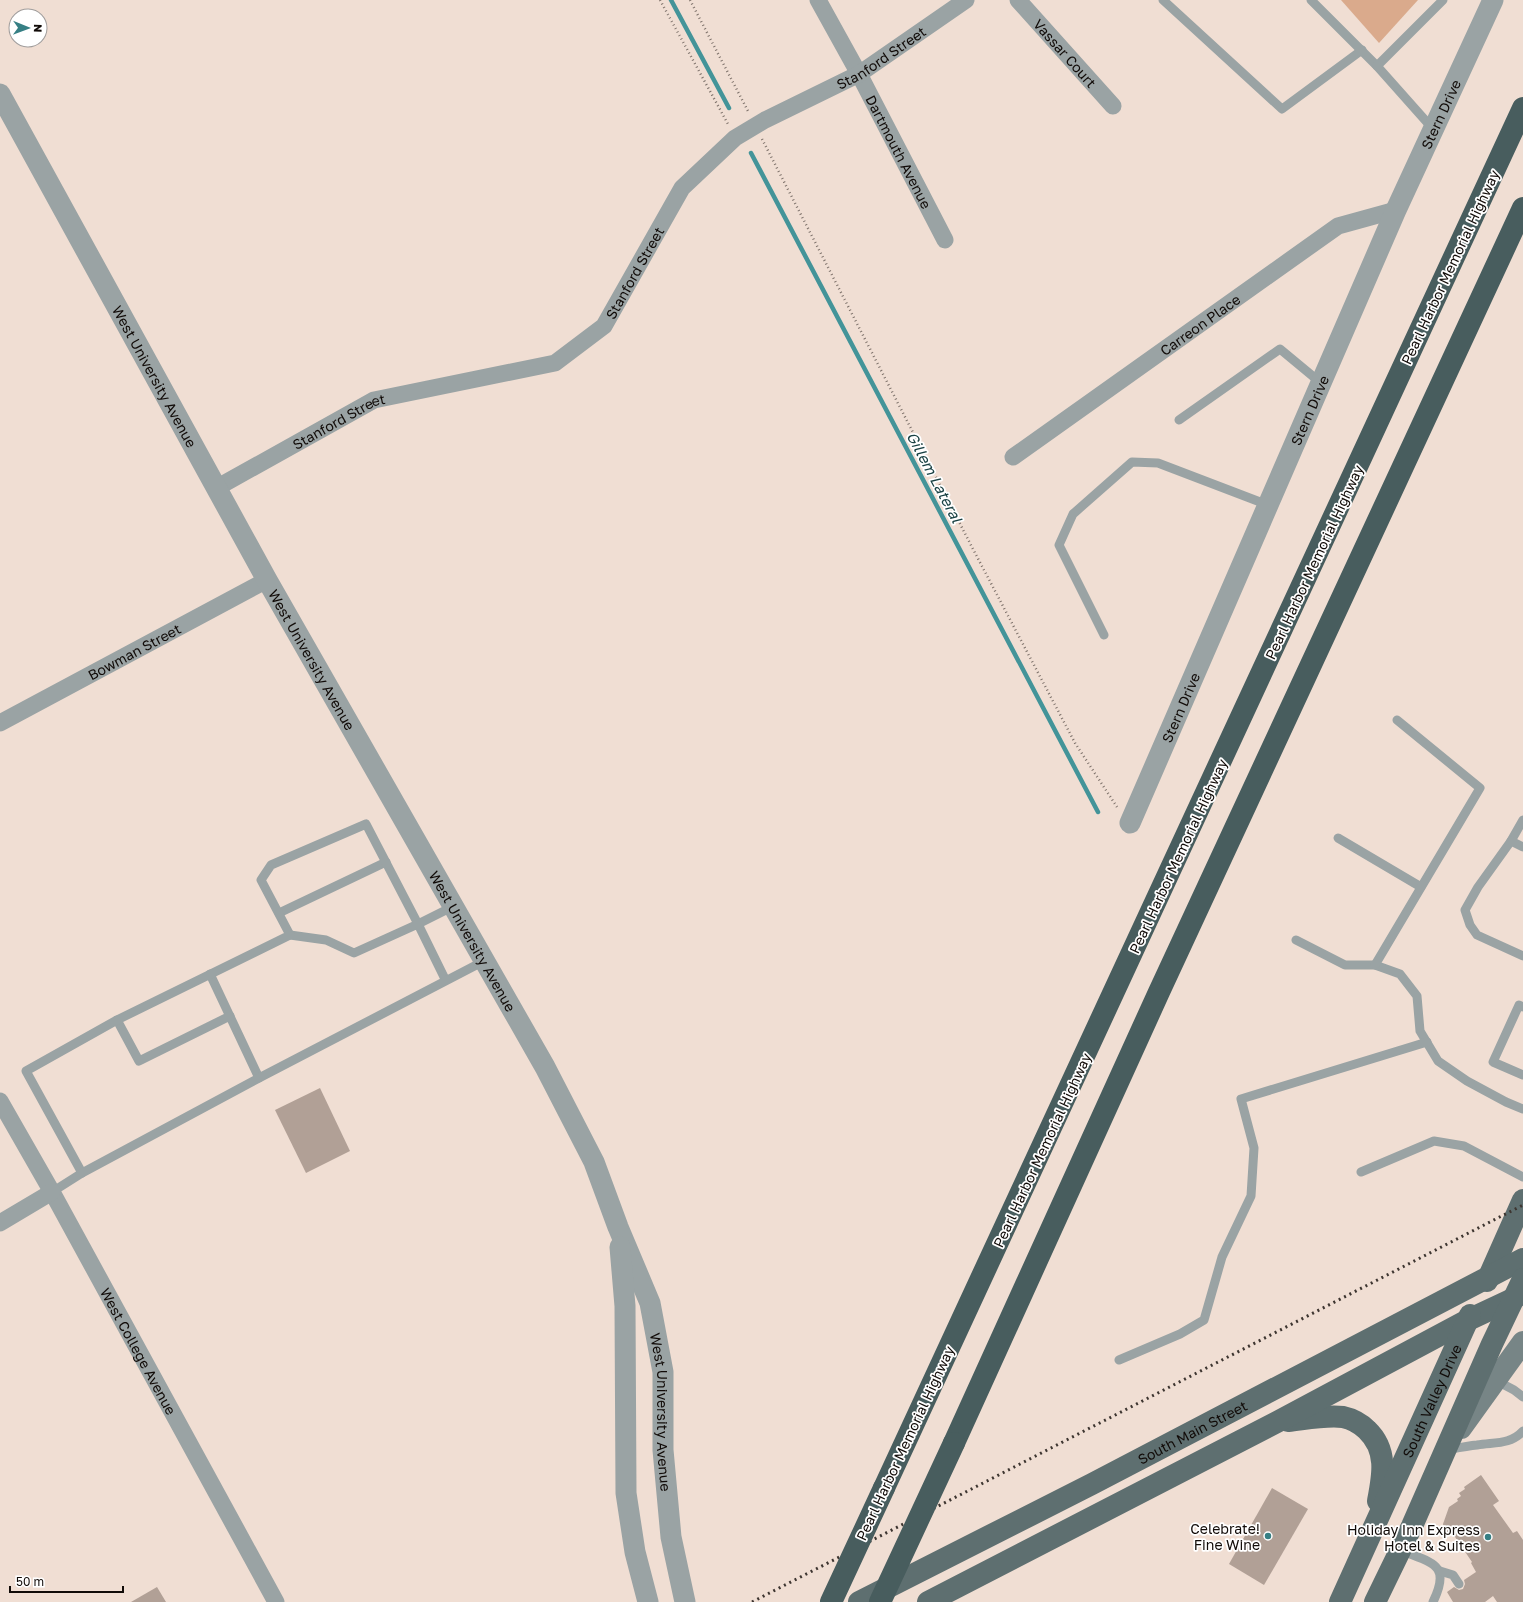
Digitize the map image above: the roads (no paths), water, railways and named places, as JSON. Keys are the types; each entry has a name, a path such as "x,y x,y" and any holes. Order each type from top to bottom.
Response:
{"highway":[{"name":"Pearl Harbor Memorial Highway","path":"831,1602 1523,108"},
{"path":"880,1602 1159,992 1523,208"}],"main road":[{"name":"South Valley Drive","path":"1340,1602 1523,1200"},
{"name":"South Main Street","path":"859,1602 1092,1484 1523,1259"},
{"name":"South Main Street","path":"928,1602 1276,1422 1468,1320 1520,1290"},
{"path":"1375,1602 1400,1550 1492,1344 1520,1290"},
{"path":"1445,1450 1523,1342"},
{"path":"1276,1422 1325,1417 1344,1418 1359,1423 1371,1434 1377,1441 1383,1459 1381,1484 1372,1532"}],"street":[{"name":"Dartmouth Avenue","path":"818,0 945,240"},
{"name":"Stanford Street","path":"218,487 374,400 555,363 604,326 682,188 735,138 858,74 966,0"},
{"name":"Vassar Court","path":"1018,0 1113,106"},
{"name":"Stern Drive","path":"1130,823 1396,210 1493,0"},
{"name":"West University Avenue","path":"0,94 218,487 267,580 545,1067 594,1162 618,1227 650,1303 663,1372 663,1450 671,1537 685,1602"},
{"name":"Carreon Place","path":"1013,457 1338,226 1396,210"},
{"name":"Bowman Street","path":"0,723 267,580"},
{"name":"West College Avenue","path":"0,1102 52,1192 276,1602"},
{"path":"0,1223 52,1192"},
{"name":"West University Avenue","path":"618,1227 626,1306 626,1493 635,1552 648,1602"}],"lane":[{"path":"1163,0 1282,109 1362,50"},
{"path":"1311,0 1362,50 1433,129"},
{"path":"1377,66 1444,0"},
{"path":"1178,420 1280,349 1321,383"},
{"path":"1104,635 1059,545 1073,514 1132,462 1158,464 1268,505"},
{"path":"1375,965 1480,788 1397,720"},
{"path":"1523,820 1511,842 1478,887 1465,910 1470,925 1478,934 1523,956"},
{"path":"290,935 261,880 271,865 366,824 446,979"},
{"path":"1338,838 1421,887"},
{"path":"1511,842 1523,847"},
{"path":"279,913 386,862"},
{"path":"82,1173 26,1070 117,1020 290,935 326,940 354,952 418,924 454,906"},
{"path":"1296,940 1345,965 1375,965 1400,974 1416,996 1420,1031 1438,1061 1467,1081 1506,1102 1523,1108"},
{"path":"52,1192 82,1173 259,1078 446,979 484,961"},
{"path":"210,974 259,1078"},
{"path":"1523,1007 1519,1005 1493,1062 1523,1075"},
{"path":"117,1020 139,1061 230,1016"},
{"path":"1119,1360 1180,1334 1204,1320 1222,1257 1251,1196 1254,1148 1241,1099 1427,1042"},
{"path":"1361,1172 1434,1141 1464,1146 1523,1177"},
{"path":"1495,1380 1514,1390 1523,1397"},
{"path":"1445,1450 1477,1445 1505,1443 1517,1437 1523,1431"},
{"path":"1400,1550 1436,1566 1440,1571 1453,1576 1459,1584"},
{"path":"1433,1602 1439,1590 1440,1571"}],"waterway":[{"name":"Gillem Lateral","path":"671,0 729,108"},
{"name":"Gillem Lateral","path":"751,153 1098,812"}],"railway":[{"path":"752,1602 1523,1205"}],"place":[{"name":"Celebrate! Fine Wine","path":"1268,1536"},
{"name":"Holiday Inn Express Hotel & Suites","path":"1488,1537"}]}
